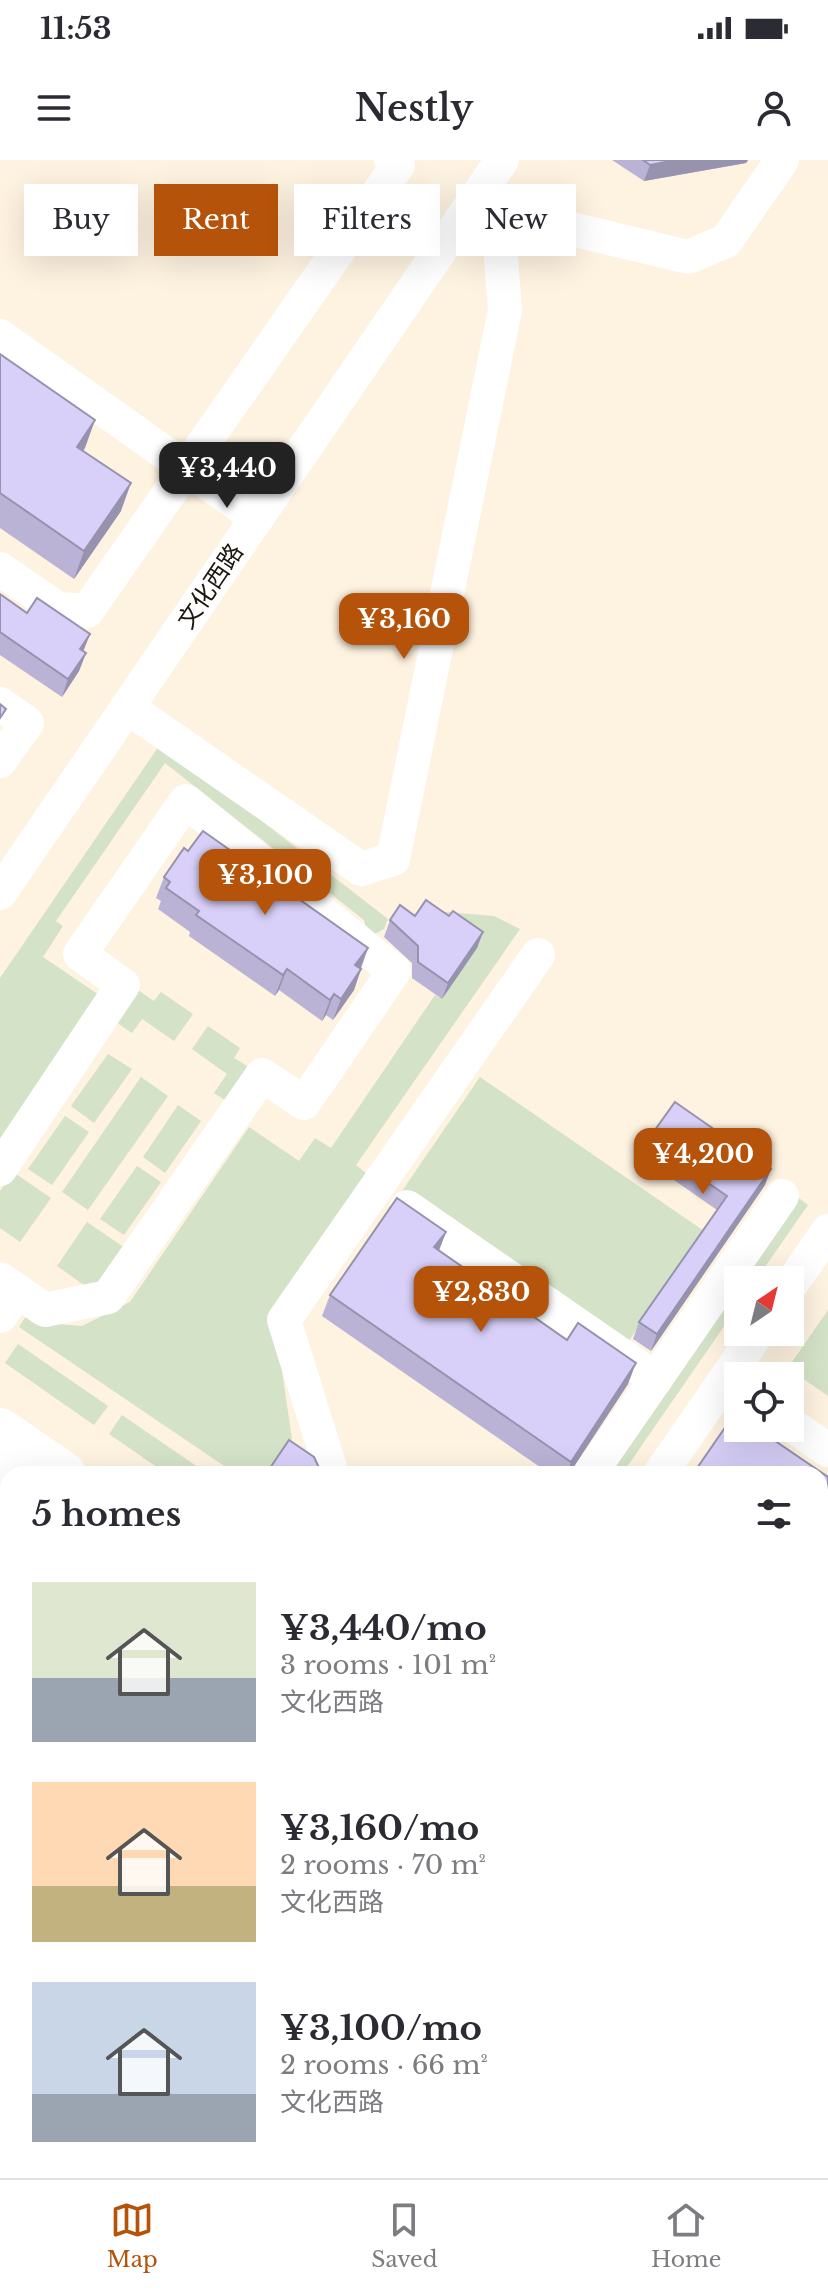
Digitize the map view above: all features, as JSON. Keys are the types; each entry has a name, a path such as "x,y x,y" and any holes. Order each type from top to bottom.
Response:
{"main road":[{"path":"0,1430 52,1466"}],"street":[{"path":"0,569 58,609 87,611 398,165 391,160"},
{"name":"文化西路","path":"486,184 502,160"},
{"path":"576,230 688,257 726,241 782,160"},
{"name":"文化西路","path":"0,893 10,857 127,707 456,228"},
{"path":"127,707 361,869 393,859 505,310 501,256"},
{"path":"0,336 257,518"},
{"path":"0,704 27,723 0,761"},
{"path":"0,1169 123,985 80,954 186,801 394,971 304,1103 262,1075 108,1297 45,1310 6,1295"},
{"path":"330,1466 284,1320 538,955"},
{"path":"377,1186 656,1379"},
{"path":"596,1466 782,1196"},
{"path":"804,1266 828,1231"},
{"path":"666,1466 724,1395"},
{"path":"804,1434 828,1450"}],"green space":[{"path":"161,743 388,919 384,929 375,934 367,932 364,920 165,763 56,921 63,926 43,957 99,995 0,1139 0,978"},
{"path":"423,910 494,916 520,929 356,1165 371,1177 276,1330 292,1439 273,1466 224,1466 19,1327 32,1307 58,1324 82,1326 130,1302 249,1127 299,1161 315,1138 331,1148 435,995 442,999 394,922"},
{"path":"138,990 154,1001 161,992 193,1014 174,1041 142,1019 132,1033 116,1022"},
{"path":"208,1026 240,1048 234,1058 252,1069 229,1103 214,1093 227,1074 192,1049"},
{"path":"108,1054 132,1069 94,1123 71,1106"},
{"path":"141,1077 168,1096 88,1210 62,1192"},
{"path":"480,1077 704,1231 626,1345 402,1191"},
{"path":"178,1105 201,1121 165,1173 143,1157"},
{"path":"65,1116 89,1132 52,1185 28,1169"},
{"path":"137,1166 161,1182 124,1235 100,1219"},
{"path":"13,1172 51,1198 20,1242 0,1228 0,1191"},
{"path":"795,1195 808,1205 766,1266 747,1266"},
{"path":"87,1222 125,1248 94,1292 57,1266"},
{"path":"724,1301 724,1326 628,1466 613,1466"},
{"path":"828,1310 828,1396 804,1379 804,1362 792,1362"},
{"path":"18,1344 108,1406 94,1425 5,1363"},
{"path":"122,1415 196,1466 155,1466 109,1434"}],"building":[{"path":"643,160 676,160 650,165"},
{"path":"0,354 95,420 77,447 131,483 84,551 0,493"},
{"path":"0,594 27,613 37,598 90,634 80,649 86,653 68,679 0,632"},
{"path":"0,704 6,709 0,718"},
{"path":"203,831 368,948 355,965 361,969 341,999 334,994 330,1000 287,969 283,975 196,915 199,911 166,888 170,882 164,877 184,848 188,851"},
{"path":"426,900 449,916 453,911 483,932 448,983 418,962 418,946 390,920 400,905 415,916"},
{"path":"675,1102 771,1169 657,1334 639,1322 727,1196 647,1141"},
{"path":"397,1198 446,1232 434,1247 567,1340 578,1323 636,1363 571,1462 330,1295"},
{"path":"724,1429 724,1442 777,1442 812,1466 699,1466"},
{"path":"289,1440 314,1457 318,1466 271,1466"}]}
